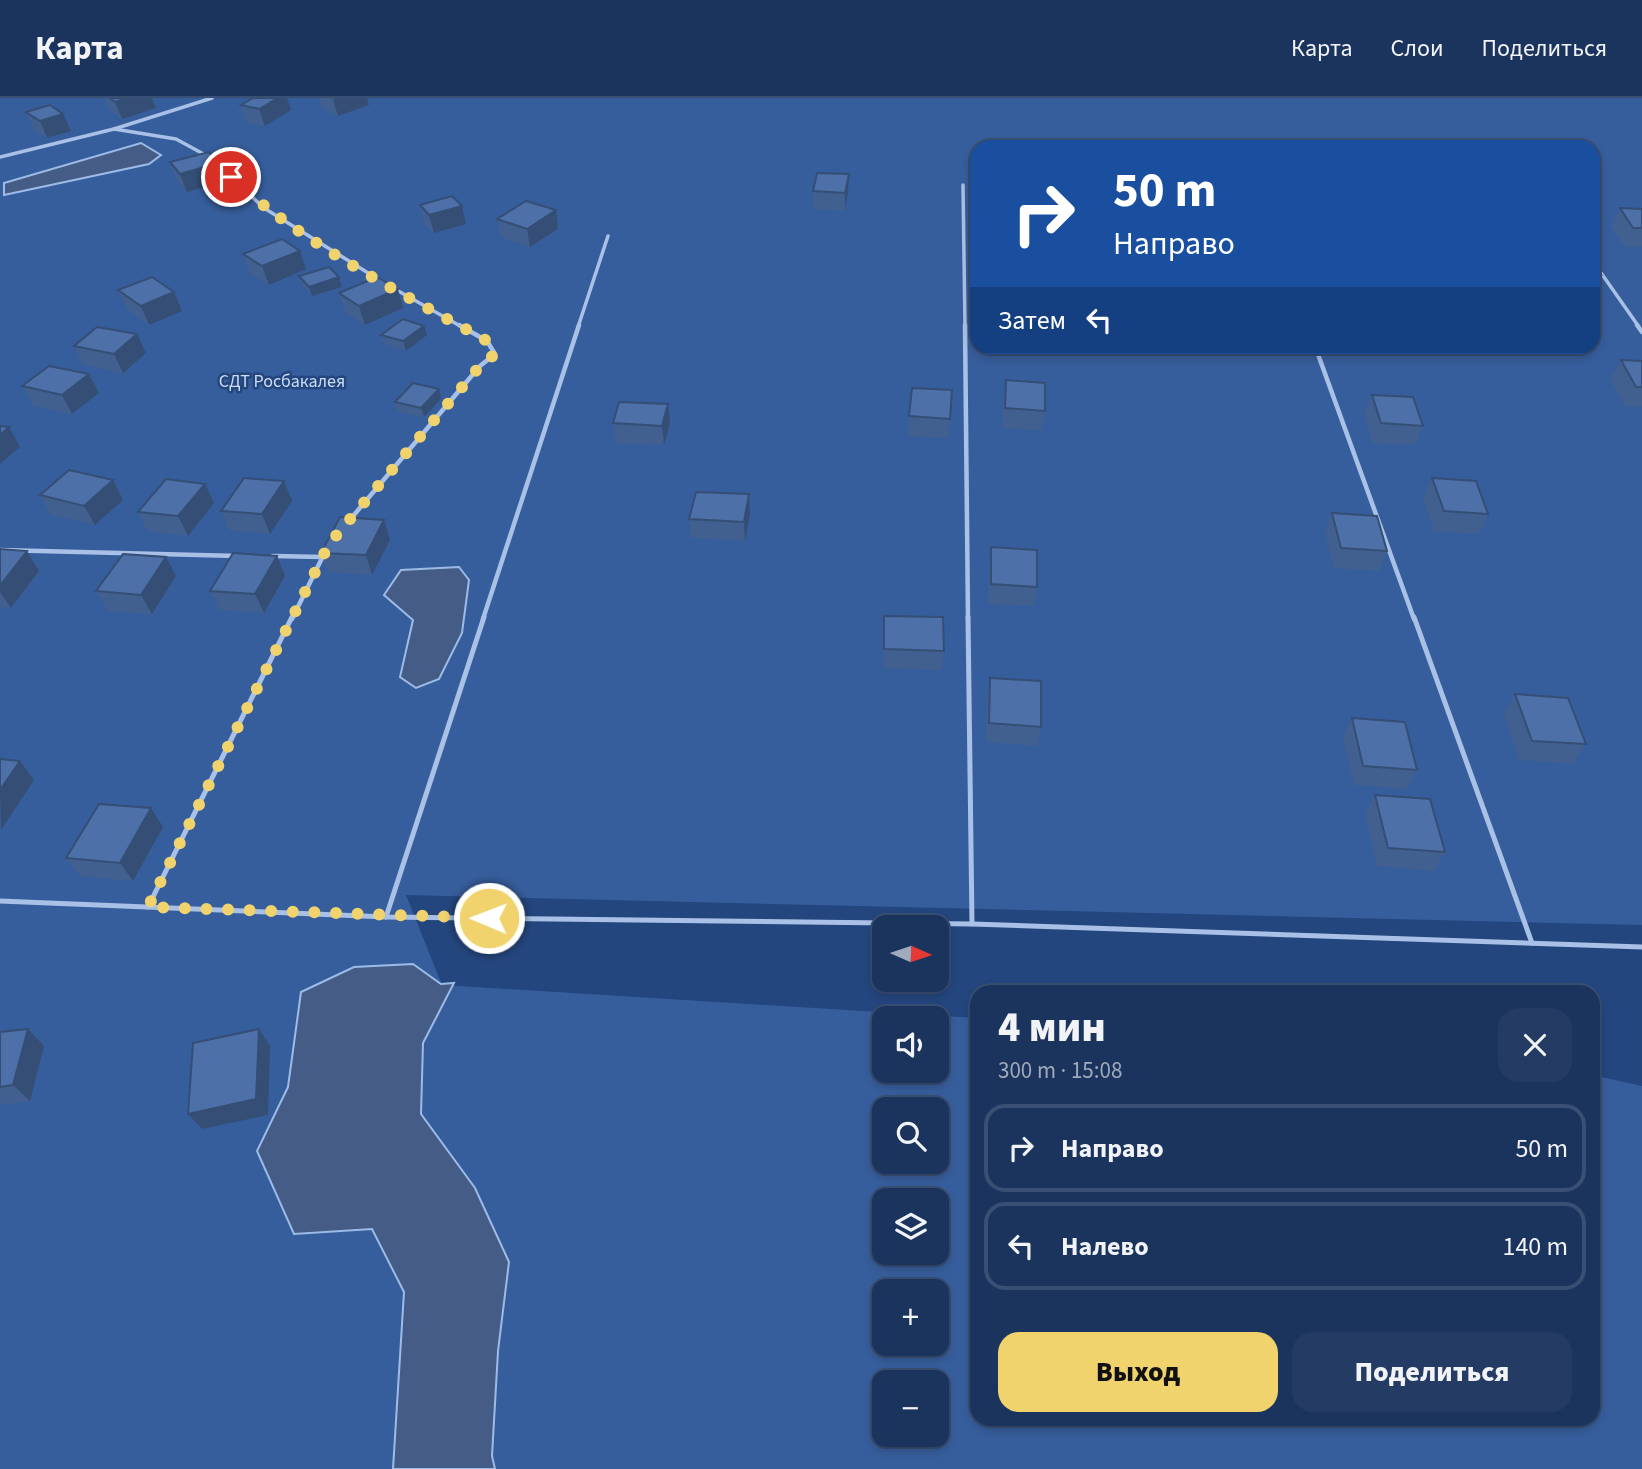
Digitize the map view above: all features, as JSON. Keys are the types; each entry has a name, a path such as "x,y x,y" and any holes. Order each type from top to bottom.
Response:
{"lane":[{"path":"0,157 114,129 212,98"},
{"path":"114,129 180,139 198,146 264,208 392,288 487,341 495,354 480,366 347,523"},
{"path":"962,185 972,924"},
{"path":"386,916 608,236"},
{"path":"1600,271 1642,331"},
{"path":"1318,354 1532,943"},
{"path":"148,907 329,544"},
{"path":"0,550 241,556"},
{"path":"268,556 323,557"},
{"path":"0,901 386,916 972,924 1642,947"}],"green space":[{"name":"СДТ Росбакалея","path":"0,98 1642,98 1642,925 406,895 442,985 872,1012 872,1083 949,1083 949,1016 970,1018 970,1426 1600,1426 1600,1077 1642,1086 1642,1469 0,1469"}],"shaded area":[{"path":"141,143 161,155 149,164 4,195 4,183"},
{"path":"459,567 469,580 462,633 439,679 416,688 400,677 413,620 384,595 401,570"},
{"path":"413,964 441,984 454,983 423,1043 421,1114 475,1188 509,1262 498,1351 492,1456 495,1469 393,1469 404,1292 372,1229 294,1234 257,1151 288,1087 301,992 354,967"}],"building":[{"path":"110,98 127,98 115,102"},
{"path":"253,98 278,98 259,109 241,105"},
{"path":"50,105 63,114 40,121 26,112"},
{"path":"209,152 219,163 180,174 170,162"},
{"path":"817,173 849,174 845,193 813,191"},
{"path":"452,196 462,206 429,215 420,205"},
{"path":"526,201 556,210 527,229 497,219"},
{"path":"1620,208 1642,209 1642,228 1633,228"},
{"path":"282,239 300,251 262,266 243,254"},
{"path":"329,267 339,277 309,287 299,276"},
{"path":"152,277 174,292 141,306 118,290"},
{"path":"377,277 398,289 359,306 339,293"},
{"path":"403,319 424,326 403,341 381,335"},
{"path":"97,327 137,334 114,354 74,346"},
{"path":"1621,360 1642,361 1642,387 1636,387"},
{"path":"49,366 89,374 62,395 22,386"},
{"path":"1006,380 1045,383 1045,411 1005,408"},
{"path":"413,383 439,389 421,408 395,402"},
{"path":"912,388 952,390 950,419 909,416"},
{"path":"1372,395 1413,397 1423,426 1381,423"},
{"path":"619,402 668,404 662,426 613,423"},
{"path":"0,426 9,427 0,435"},
{"path":"69,470 113,480 84,506 40,495"},
{"path":"244,478 284,481 262,514 221,511"},
{"path":"1432,478 1476,481 1488,514 1444,511"},
{"path":"166,479 205,484 178,516 138,512"},
{"path":"696,492 749,494 744,522 689,519"},
{"path":"1332,513 1377,516 1387,551 1341,548"},
{"path":"340,517 384,520 366,555 321,553"},
{"path":"991,547 1037,550 1037,587 991,584"},
{"path":"0,549 27,551 0,586"},
{"path":"233,553 277,556 255,594 210,591"},
{"path":"123,554 166,557 141,595 96,591"},
{"path":"884,616 943,617 944,651 884,649"},
{"path":"990,678 1041,681 1041,727 989,723"},
{"path":"1515,694 1568,698 1586,744 1532,741"},
{"path":"1352,718 1405,722 1417,770 1363,766"},
{"path":"0,759 20,761 0,790"},
{"path":"1375,795 1430,799 1445,852 1388,848"},
{"path":"99,804 151,808 120,863 66,858"},
{"path":"28,1029 13,1085 0,1087 0,1032"},
{"path":"259,1029 256,1099 188,1114 193,1043"}],"route":[{"path":"231,177 264,208 392,288 487,341 495,354 480,366 329,544 148,907 489,918"}]}
